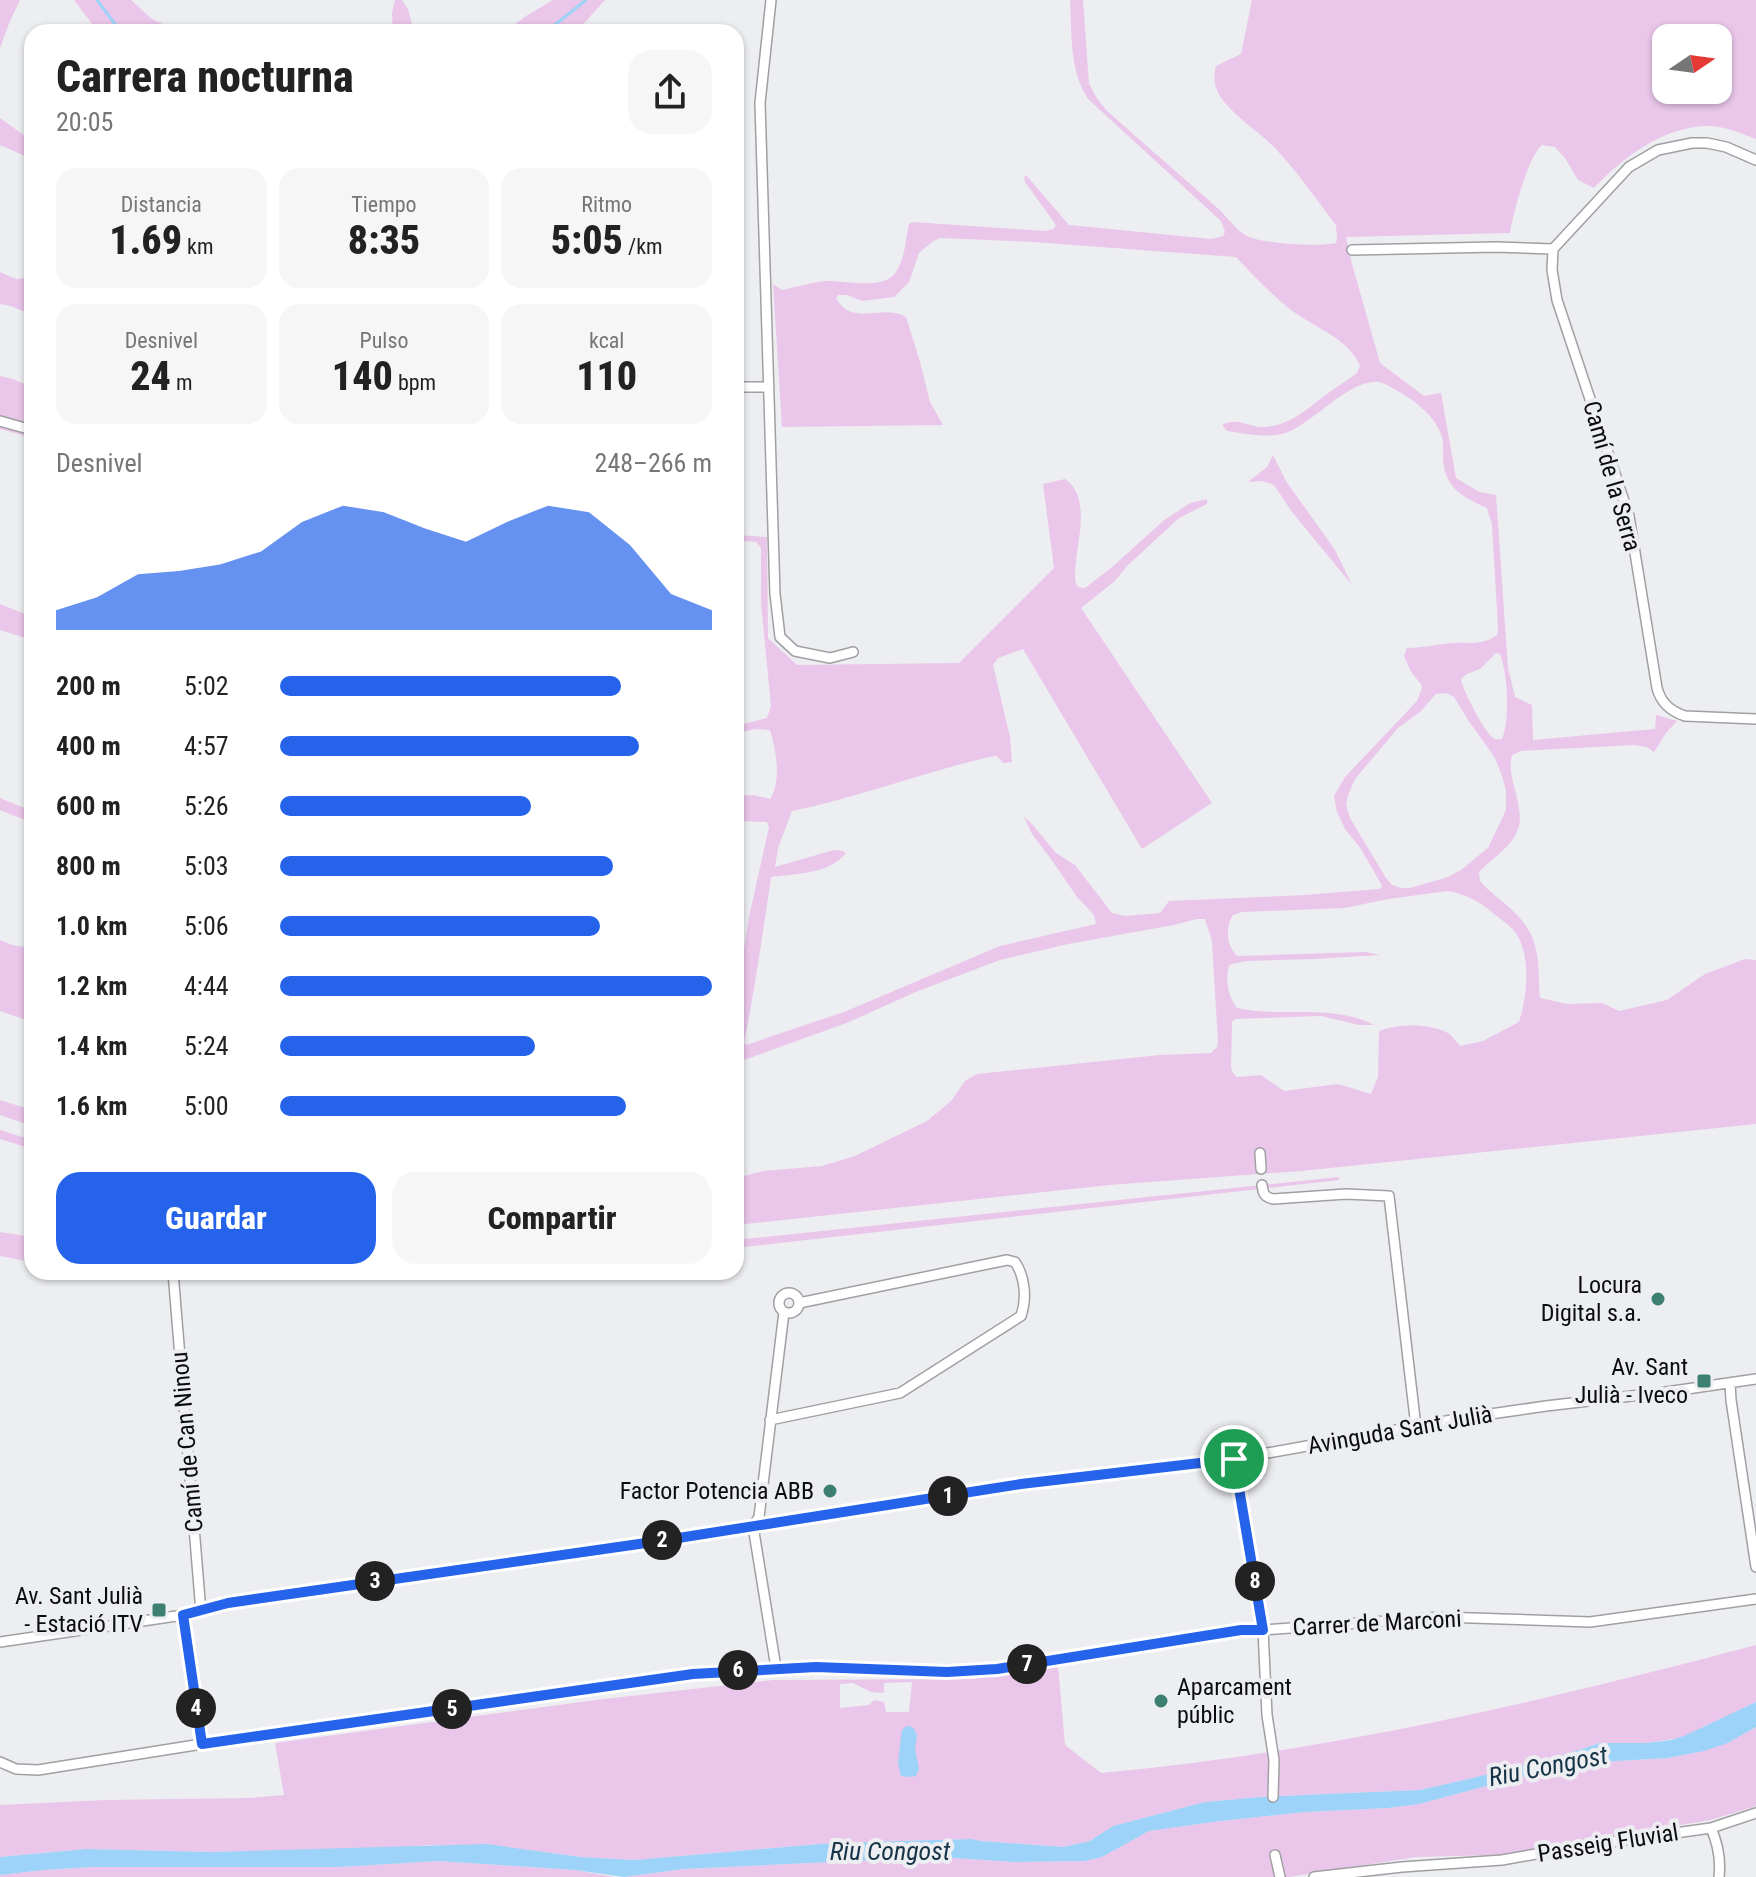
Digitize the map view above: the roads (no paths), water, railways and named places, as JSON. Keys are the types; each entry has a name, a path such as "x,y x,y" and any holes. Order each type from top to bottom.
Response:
{"street":[{"path":"771,0 760,103 775,594 780,637 795,651 830,658 853,652"},
{"path":"1352,250 1553,249 1629,167 1658,150 1676,145 1707,143 1726,147 1756,160"},
{"name":"Camí de la Serra","path":"1553,249 1552,270 1557,300 1629,516 1660,698 1676,713 1685,716 1756,719"},
{"path":"744,387 769,387"},
{"path":"0,421 24,428"},
{"path":"1260,1153 1261,1169"},
{"path":"1262,1185 1263,1193 1273,1199 1346,1194 1389,1196 1416,1427"},
{"path":"770,1420 900,1393 1021,1316 1025,1296 1020,1269 1015,1262 1007,1260 799,1303"},
{"name":"Camí de Can Ninou","path":"174,1280 201,1612"},
{"path":"776,1668 753,1526 759,1517 784,1312 779,1304 783,1294 790,1293 799,1303"},
{"path":"784,1312 795,1311 799,1303"},
{"name":"Avinguda Sant Julià","path":"0,1642 201,1612 228,1603 1021,1484 1234,1459 1546,1406 1756,1379"},
{"path":"1730,1383 1756,1567"},
{"path":"1234,1459 1263,1630 1267,1715 1274,1760 1273,1797"},
{"name":"Carrer de Marconi","path":"0,1762 16,1769 38,1770 663,1678 816,1667 966,1672 1241,1630 1441,1617 1590,1622 1756,1599"},
{"path":"183,1615 202,1744"},
{"name":"Passeig Fluvial","path":"1314,1877 1502,1860 1711,1828 1756,1813"},
{"path":"1711,1828 1717,1841 1719,1877"},
{"path":"1275,1855 1280,1877"}],"water":[{"name":"Riu Congost","path":"1756,1702 1756,1727 1728,1743 1704,1751 1668,1758 1582,1763 1419,1804 1305,1812 1149,1831 1102,1857 1085,1861 1014,1862 939,1857 683,1869 624,1877 575,1870 438,1861 340,1867 91,1867 0,1875 0,1857 86,1849 212,1852 487,1844 580,1857 635,1860 832,1843 972,1839 1063,1847 1090,1841 1113,1826 1205,1802 1420,1790 1600,1743 1671,1740"},
{"path":"910,1726 917,1735 915,1749 919,1769 916,1776 909,1777 901,1776 898,1763 902,1730"}],"waterway":[{"path":"97,0 115,24"},
{"path":"556,24 586,0"}],"place":[{"name":"Locura Digital s.a.","path":"1658,1299"},
{"name":"Av. Sant Julià - Iveco","path":"1704,1381"},
{"name":"Factor Potencia ABB","path":"830,1491"},
{"name":"Av. Sant Julià - Estació ITV","path":"159,1610"},
{"name":"Aparcament públic","path":"1161,1701"}]}
